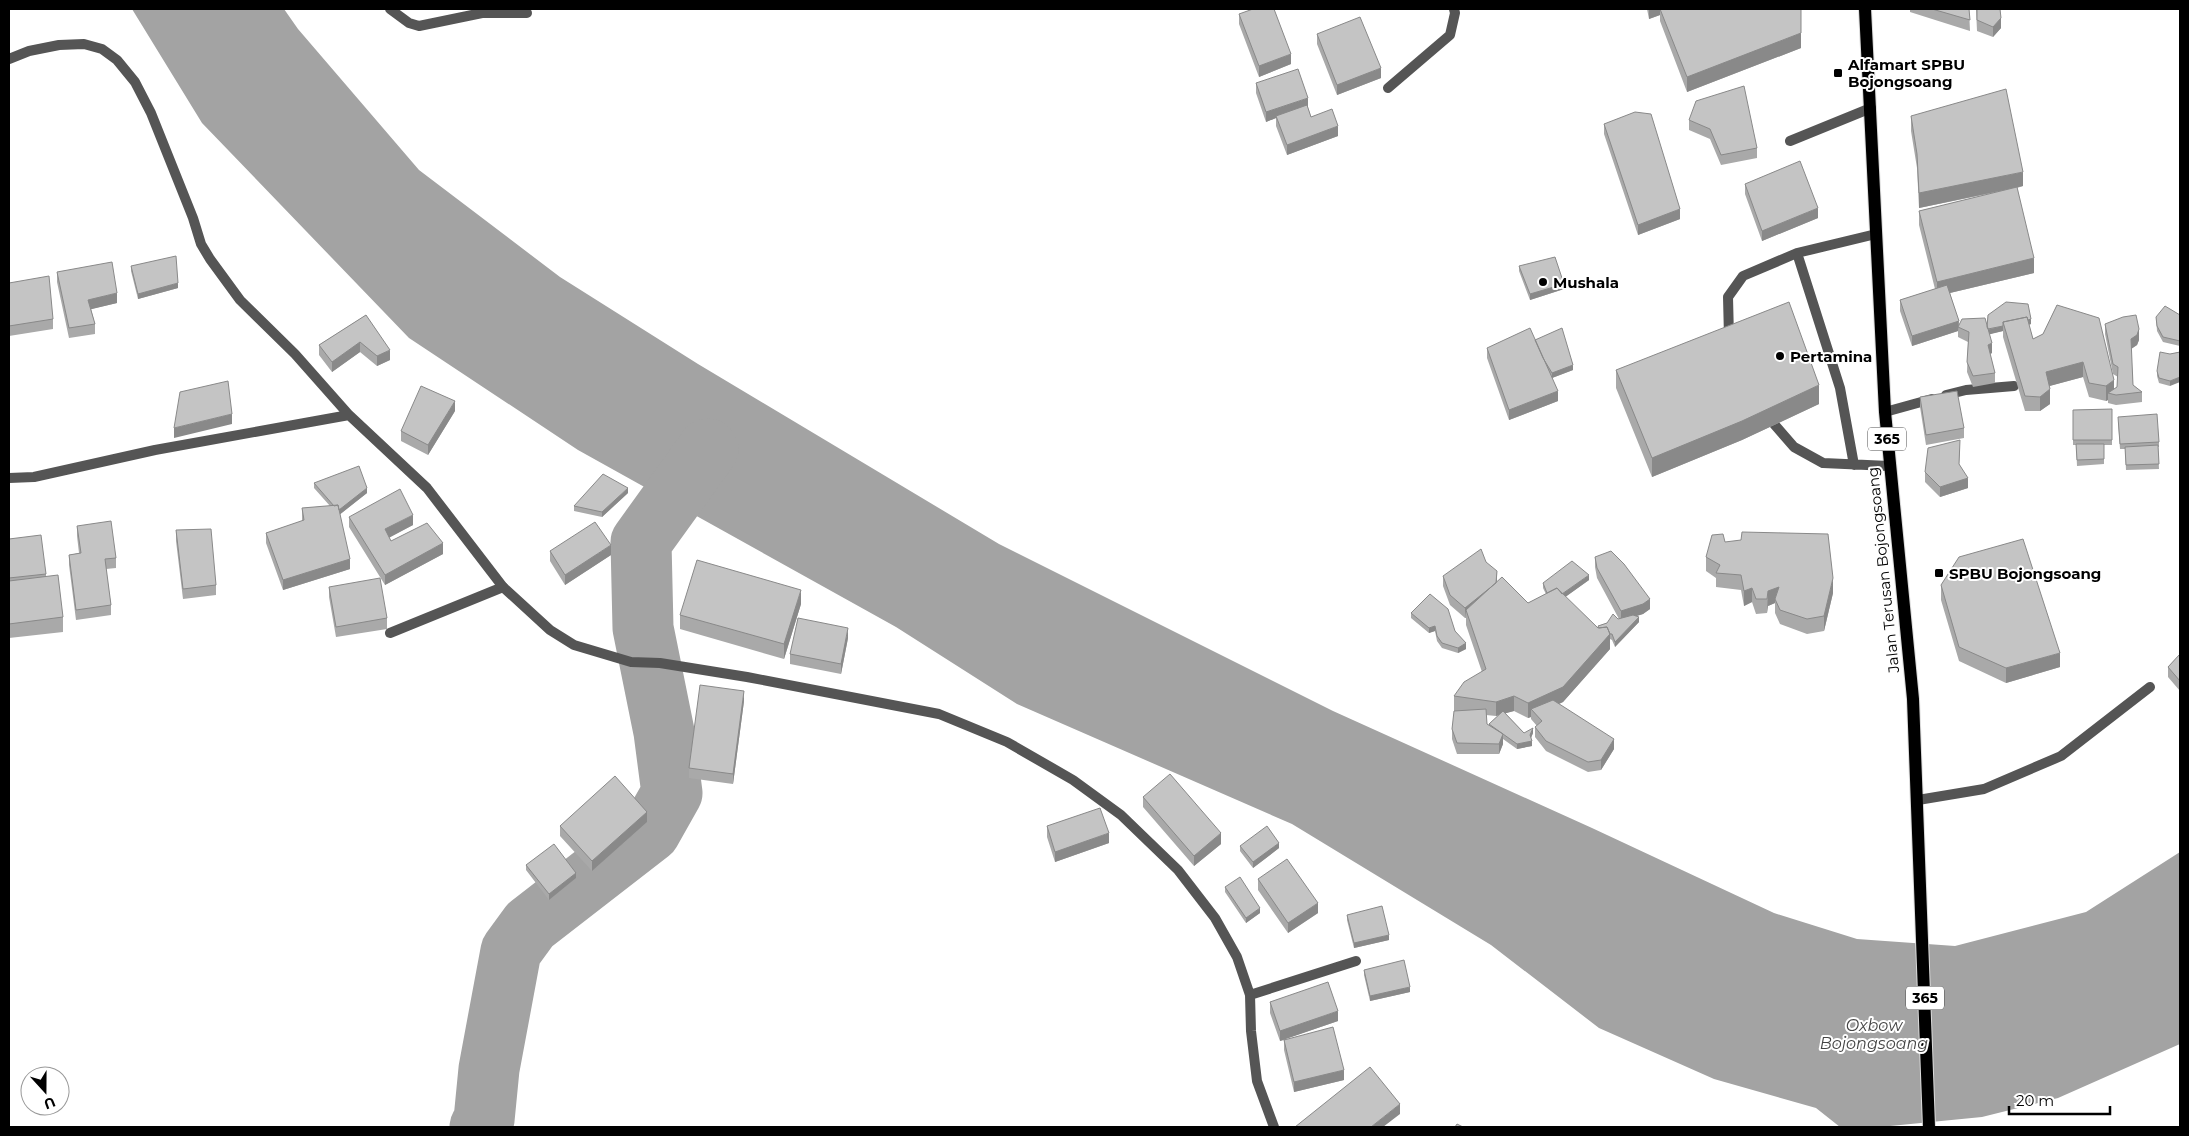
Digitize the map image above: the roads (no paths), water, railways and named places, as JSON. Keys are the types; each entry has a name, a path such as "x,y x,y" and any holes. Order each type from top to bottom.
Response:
{"main road":[{"name":"Jalan Terusan Bojongsoang","path":"1866,9 1885,412 1912,699 1918,800 1929,1127"}],"street":[{"path":"390,9 409,24 419,26 482,14 526,12"},
{"path":"1388,88 1450,35 1455,13 1454,9"},
{"path":"9,59 29,51 59,45 84,44 102,49 117,60 135,82 151,113 193,218 201,244 240,300 296,354 349,415 427,488 503,587 550,630 574,645 632,662 660,663 840,693 881,704 939,714 1007,742 1074,780 1121,815 1178,870 1215,918 1236,957 1250,995 1250,1031 1257,1081 1274,1127"},
{"path":"1790,141 1871,108"},
{"path":"1729,344 1728,296 1743,276 1797,253 1876,234"},
{"path":"1797,253 1840,388 1854,465"},
{"path":"1885,412 1966,390 2014,386"},
{"path":"9,478 34,477 155,450 349,415"},
{"path":"1774,424 1794,447 1823,463 1889,466"},
{"path":"390,633 503,587"},
{"path":"1918,800 1984,789 2061,756 2150,687"},
{"path":"1250,995 1356,961"}],"water":[{"name":"Oxbow Bojongsoang","path":"132,9 284,9 298,29 419,170 560,277 698,364 999,544 1333,711 1774,913 1857,939 1955,946 2086,912 2180,852 2180,1044 2058,1098 1982,1117 1880,1127 1840,1127 1816,1108 1714,1079 1599,1028 1491,945 1292,824 1017,704 896,627 578,450 409,338 202,123"}],"waterway":[{"path":"480,1127 484,1120 489,1069 511,951 530,925 650,832 672,793 664,732 643,628 641,542 708,449"}],"place":[{"name":"Alfamart SPBU Bojongsoang","path":"1838,73"},
{"name":"Mushala","path":"1543,282"},
{"name":"Pertamina","path":"1780,356"},
{"name":"SPBU Bojongsoang","path":"1939,573"}]}
